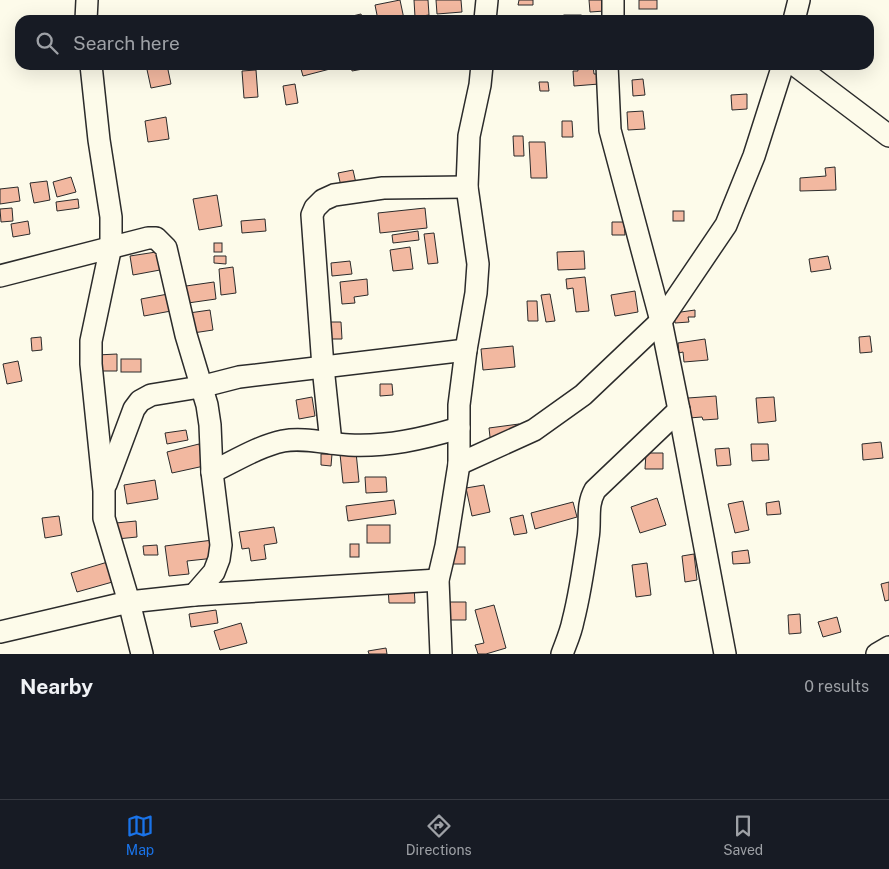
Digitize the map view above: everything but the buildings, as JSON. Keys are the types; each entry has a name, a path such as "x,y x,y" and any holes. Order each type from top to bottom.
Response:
{"street":[{"path":"86,15 87,0"},
{"path":"486,15 487,0"},
{"path":"613,0 613,15"},
{"path":"795,15 798,0"},
{"path":"92,70 99,140 111,217 110,246 92,341 92,364 104,491 104,518 142,654"},
{"path":"441,654 438,580 446,546 459,464 459,405 476,293 478,264 467,186 469,136 482,70"},
{"path":"607,70 610,130 661,322 725,654"},
{"path":"459,464 534,430 583,395 661,322 726,225 754,156 781,70"},
{"path":"801,70 889,136"},
{"path":"331,442 323,367 312,215 315,208 323,200 334,195 384,188 467,186"},
{"path":"0,276 110,246 148,238 156,238 166,248 186,335 200,387 207,405 210,425 212,472 221,545 220,559 214,572 194,596"},
{"path":"104,491 134,409 140,401 151,395 200,387 239,377 466,350"},
{"path":"562,654 573,623 582,579 589,532 590,498 595,490 679,410"},
{"path":"212,472 259,450 282,442 295,440 365,445 404,442 458,428"},
{"path":"0,632 129,602 438,580"},
{"path":"877,654 889,647"}]}
